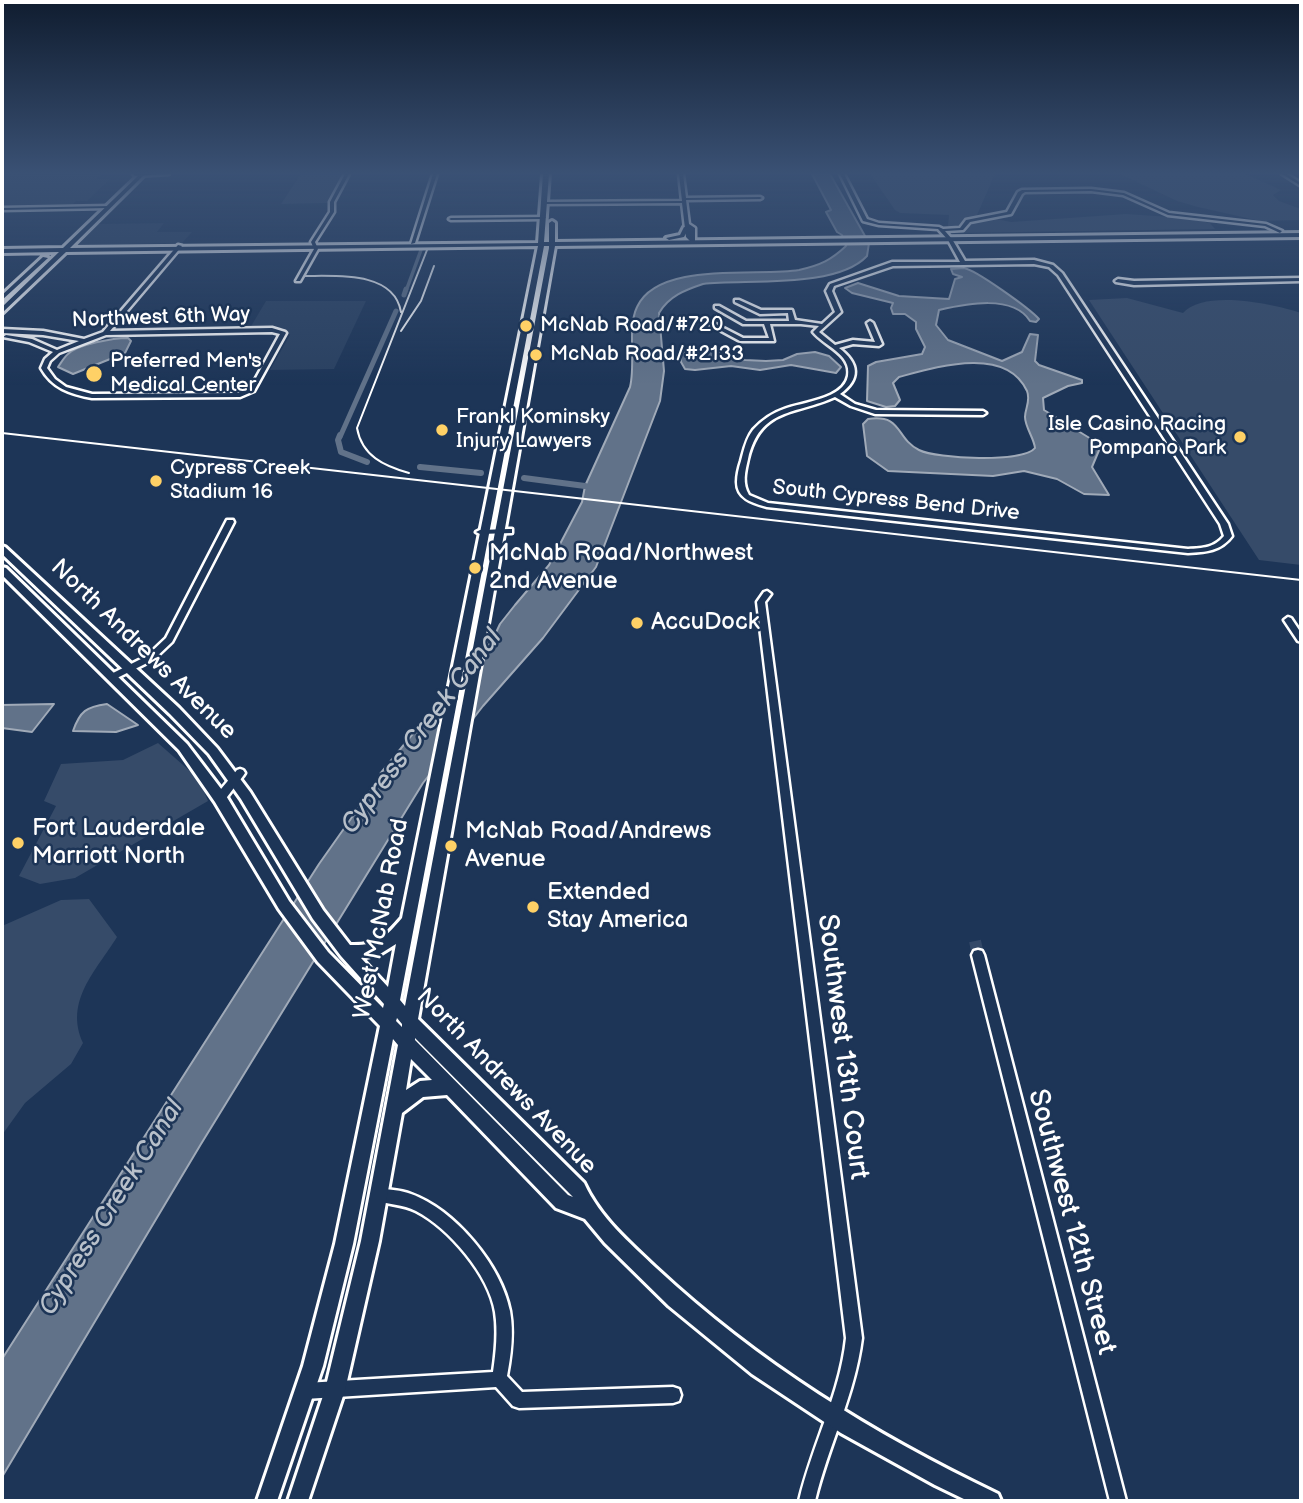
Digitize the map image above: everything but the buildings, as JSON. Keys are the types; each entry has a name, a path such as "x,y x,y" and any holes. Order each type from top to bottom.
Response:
{"main road":[{"path":"2,311 66,244"},
{"path":"314,246 375,244"},
{"path":"2,249 458,244"},
{"name":"West McNab Road","path":"267,1501 305,1391 338,1269 458,677 483,532 501,463 547,244"},
{"name":"West McNab Road","path":"298,1501 335,1390 360,1289 379,1195 477,654 504,531 547,244"},
{"path":"2,298 61,249"},
{"path":"11,302 11,296 23,284 19,282"},
{"path":"501,463 513,463"},
{"name":"North Andrews Avenue","path":"2,550 189,725 237,775 298,885 335,938 410,1024 442,1052 578,1189 586,1211"},
{"name":"North Andrews Avenue","path":"2,570 183,747 220,798 284,905 323,957 562,1202 586,1211 674,1299 754,1363 835,1420 927,1472 991,1501"},
{"path":"433,801 450,801"},
{"path":"346,951 366,952 382,948 409,920"},
{"path":"395,1108 420,1089 448,1087"}],"street":[{"path":"956,244 967,263 892,264 832,285 829,291 838,312 817,328 817,335 847,359 853,372 847,387 836,394 853,405 881,413 983,412"},
{"path":"298,280 314,246"},
{"path":"105,333 178,247"},
{"name":"South Cypress Bend Drive","path":"836,394 788,410 762,424 754,433 740,483 746,497 767,505 1188,551 1209,550 1223,544 1228,536 1224,524 1056,269 1034,262 967,263"},
{"path":"1118,281 1301,280"},
{"path":"737,301 760,312 790,311 792,321"},
{"path":"717,307 746,323 792,321 821,325"},
{"path":"706,321 742,340 772,340 766,322"},
{"path":"835,347 853,342 878,344 870,323"},
{"name":"Northwest 6th Way","path":"2,331 43,333 81,341 105,333 283,333 252,390 247,393 116,397 75,393 54,384 45,371 45,364 57,352 30,340 2,337"},
{"path":"30,340 43,333"},
{"path":"57,352 81,341"},
{"path":"113,677 150,658 169,640 230,522"},
{"path":"483,532 504,531"},
{"name":"Southwest 13th Court","path":"767,594 761,602 853,1316 853,1360 807,1501"},
{"path":"1289,620 1301,639"},
{"path":"220,798 237,775"},
{"name":"Southwest 12th Street","path":"978,955 1118,1501"},
{"path":"379,1195 412,1201 454,1228 495,1287 502,1309 503,1330 499,1379 519,1400 673,1395"},
{"path":"305,1391 499,1379"}],"shaded area":[{"name":"Isle Casino Racing Pompano Park","path":"1127,298 1183,313 1193,306 1222,300 1257,303 1301,313 1301,565 1259,560 1089,300"},
{"path":"266,301 366,301 334,369 270,370 290,335 283,328 250,328"},
{"path":"158,743 199,779 208,801 75,878 40,884 19,876 56,806 44,801 61,764 123,760"},
{"path":"89,899 117,937 92,974 80,1000 77,1014 83,1043 71,1064 25,1103 2,1135 2,926 61,900"}],"water":[{"name":"Cypress Creek Canal","path":"869,244 867,256 834,274 813,278 703,284 678,294 663,307 659,313 664,371 660,401 596,567 543,638 483,706 423,783 201,1144 2,1477 2,1359 319,864 380,774 429,714 438,708 492,641 500,624 549,565 582,502 585,486 630,387 633,325 637,307 648,292 666,282 687,276 799,270 820,264 846,246"},
{"path":"964,268 1002,290 1039,319 1036,322 1030,321 1012,307 988,303 939,310 936,325 948,340 1002,361 1022,352 1030,334 1038,335 1035,361 1039,365 1082,380 1082,383 1068,386 1043,398 1044,410 1096,442 1100,448 1092,467 1109,495 1084,494 1057,479 1024,471 993,476 888,471 867,456 863,424 868,419 879,418 893,423 911,445 919,450 943,456 998,458 1027,453 1035,448 1025,421 1027,391 1017,377 1003,368 969,363 932,368 899,377 893,383 900,400 895,406 886,407 867,401 868,366 876,362 922,354 925,347 916,329 916,322 905,314 893,314 893,303 852,293 845,288 858,283 899,296 949,299 955,279 962,277 953,274 951,269"},
{"path":"128,338 131,341 125,353 73,374 58,367 67,355 80,347"},
{"path":"694,349 745,360 766,361 815,352 829,356 841,367 836,373 791,365 760,370 731,366 685,369 681,354"},
{"path":"54,704 32,732 2,728 2,705"},
{"path":"107,704 138,725 116,732 73,731 85,711"}],"waterway":[{"path":"406,291 421,250"},
{"path":"404,295 406,289"},
{"path":"340,437 396,311"},
{"path":"340,435 338,440 341,452 367,462"},
{"path":"420,467 481,473"},
{"path":"524,478 585,486"}],"tunnel":[{"path":"975,941 978,955"}],"railway":[{"path":"409,473 391,467 369,453 357,428 427,250"},
{"path":"401,331 421,301 434,266"},
{"path":"305,276 348,277 376,283 388,289 401,312"},
{"path":"2,433 1301,580"}],"place":[{"name":"McNab Road/#720","path":"526,326"},
{"name":"McNab Road/#2133","path":"536,355"},
{"name":"Preferred Men's Medical Center","path":"94,374"},
{"name":"Frankl Kominsky Injury Lawyers","path":"442,430"},
{"name":"Isle Casino Racing Pompano Park","path":"1240,437"},
{"name":"Cypress Creek Stadium 16","path":"156,481"},
{"name":"McNab Road/Northwest 2nd Avenue","path":"475,568"},
{"name":"AccuDock","path":"637,623"},
{"name":"Fort Lauderdale Marriott North","path":"18,843"},
{"name":"McNab Road/Andrews Avenue","path":"451,846"},
{"name":"Extended Stay America","path":"533,907"}]}
